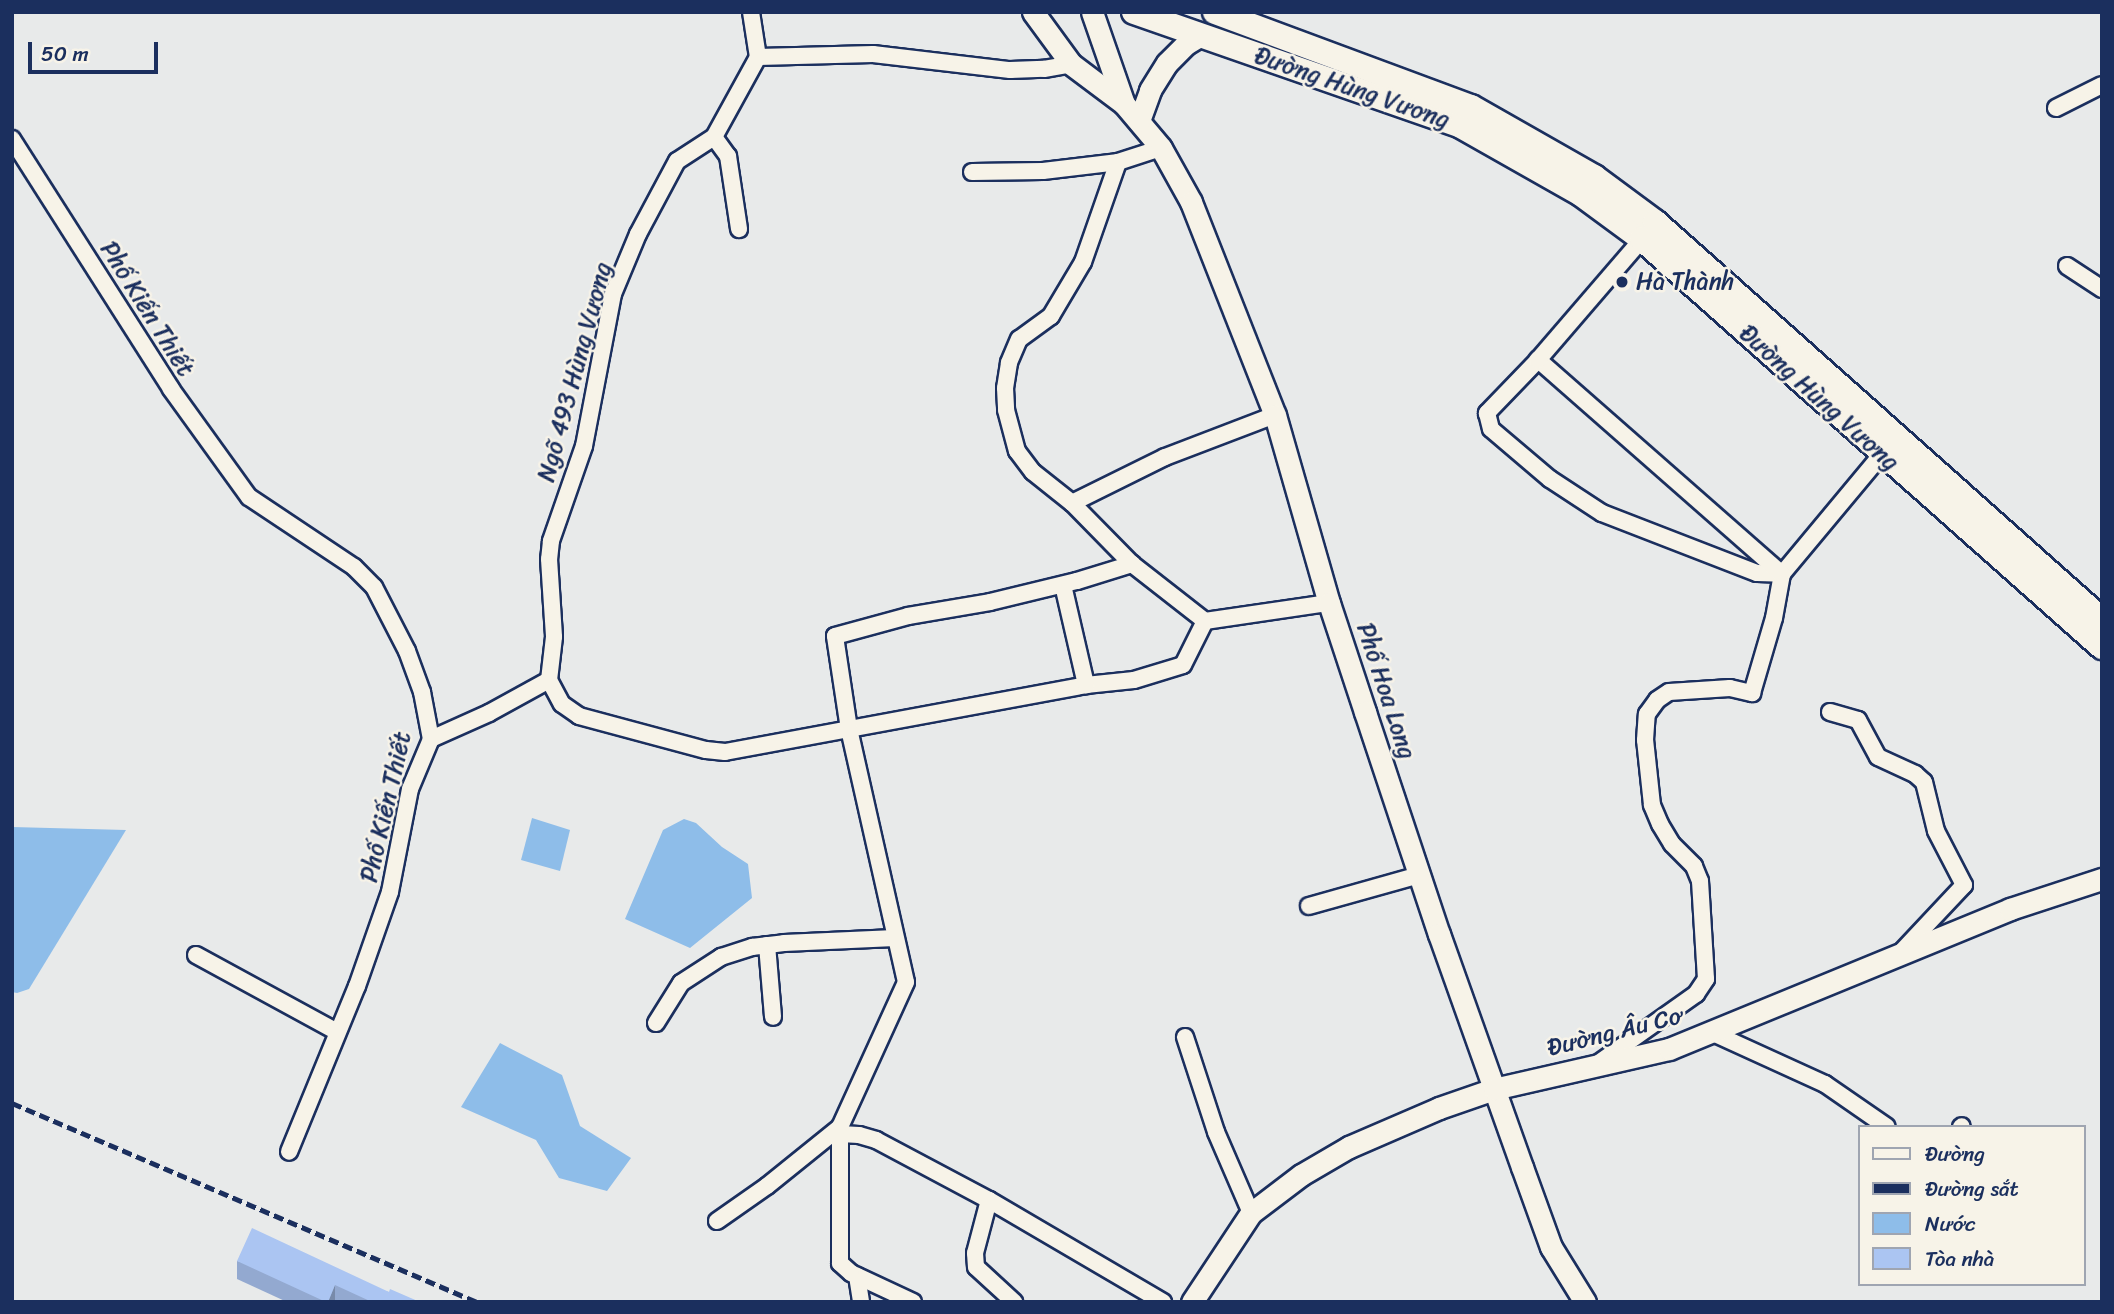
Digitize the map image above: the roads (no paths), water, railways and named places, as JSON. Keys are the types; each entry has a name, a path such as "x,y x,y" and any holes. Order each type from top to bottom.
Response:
{"main road":[{"name":"Đường Hùng Vương","path":"1134,12 1461,126 1581,194 1642,239 2102,647"},
{"name":"Đường Hùng Vương","path":"1215,12 1471,107 1594,177 1655,222 2102,620"}],"street":[{"path":"751,12 758,57 873,54 1010,70 1044,69 1071,64"},
{"name":"Phố Hoa Long","path":"1033,12 1071,64 1124,104 1139,121 1161,148 1191,202 1275,415 1329,604 1419,875 1494,1088 1551,1247 1585,1302"},
{"name":"Phố Hoa Long","path":"1092,12 1124,104"},
{"path":"1139,121 1150,90 1167,63 1186,44 1201,35"},
{"name":"Ngõ 493 Hùng Vương","path":"549,680 554,637 551,541 584,446 614,294 638,234 677,161 714,137 758,57"},
{"path":"2056,108 2102,85"},
{"path":"714,137 726,151 739,229"},
{"name":"Phố Kiến Thiết","path":"12,139 171,389 249,497 354,567 374,587 407,651 422,692 431,738 410,789 390,892 357,986 289,1152"},
{"path":"972,172 1043,171 1118,162 1161,148"},
{"path":"1118,162 1083,262 1051,316 1019,339 1009,363 1005,388 1006,410 1017,451 1033,472 1072,503 1132,564 1205,621 1329,604"},
{"path":"1642,239 1538,360 1487,413 1491,429 1550,479 1602,513 1756,573 1782,574"},
{"path":"2067,266 2102,289"},
{"path":"1538,360 1782,574"},
{"path":"1072,503 1165,457 1275,415"},
{"path":"1596,1065 1696,994 1706,979 1700,881 1693,866 1672,844 1652,804 1645,740 1647,714 1657,700 1669,692 1730,688 1752,693 1774,618 1782,574 1882,454"},
{"path":"912,1302 857,1276 839,1263 840,1131 903,993 905,973 849,729 833,641 839,633 1063,585 1115,572 1132,564"},
{"path":"1063,585 1086,685"},
{"path":"431,738 489,713 549,680 562,704 579,716 715,752 1086,685 1134,680 1183,665 1205,621"},
{"path":"1830,712 1858,720 1878,757 1914,774 1924,782 1936,831 1964,885 1896,956"},
{"path":"1309,906 1419,875"},
{"name":"Đường Âu Cơ","path":"1192,1302 1251,1213 1301,1175 1349,1147 1439,1108 1494,1088 1669,1049 2010,909 2102,879"},
{"path":"656,1023 681,983 721,957 767,945 895,938"},
{"path":"767,945 773,1017"},
{"path":"196,955 337,1032"},
{"path":"1713,1033 1825,1084 1884,1125"},
{"path":"1185,1037 1216,1132 1251,1213"},
{"path":"717,1220 840,1131 876,1140 989,1200 1163,1302"},
{"path":"989,1200 975,1254 976,1267 1014,1302"},
{"path":"857,1276 861,1302"}],"water":[{"path":"532,818 570,830 560,871 521,860"},
{"path":"684,819 696,823 722,847 748,864 752,898 690,948 625,919 663,830"},
{"path":"12,827 126,830 29,989 17,993 12,992"},
{"path":"500,1043 562,1075 580,1126 631,1158 607,1191 559,1178 536,1140 461,1107"}],"railway":[{"path":"12,1103 477,1302"}],"place":[{"name":"Hà Thành","path":"1622,282"}]}
